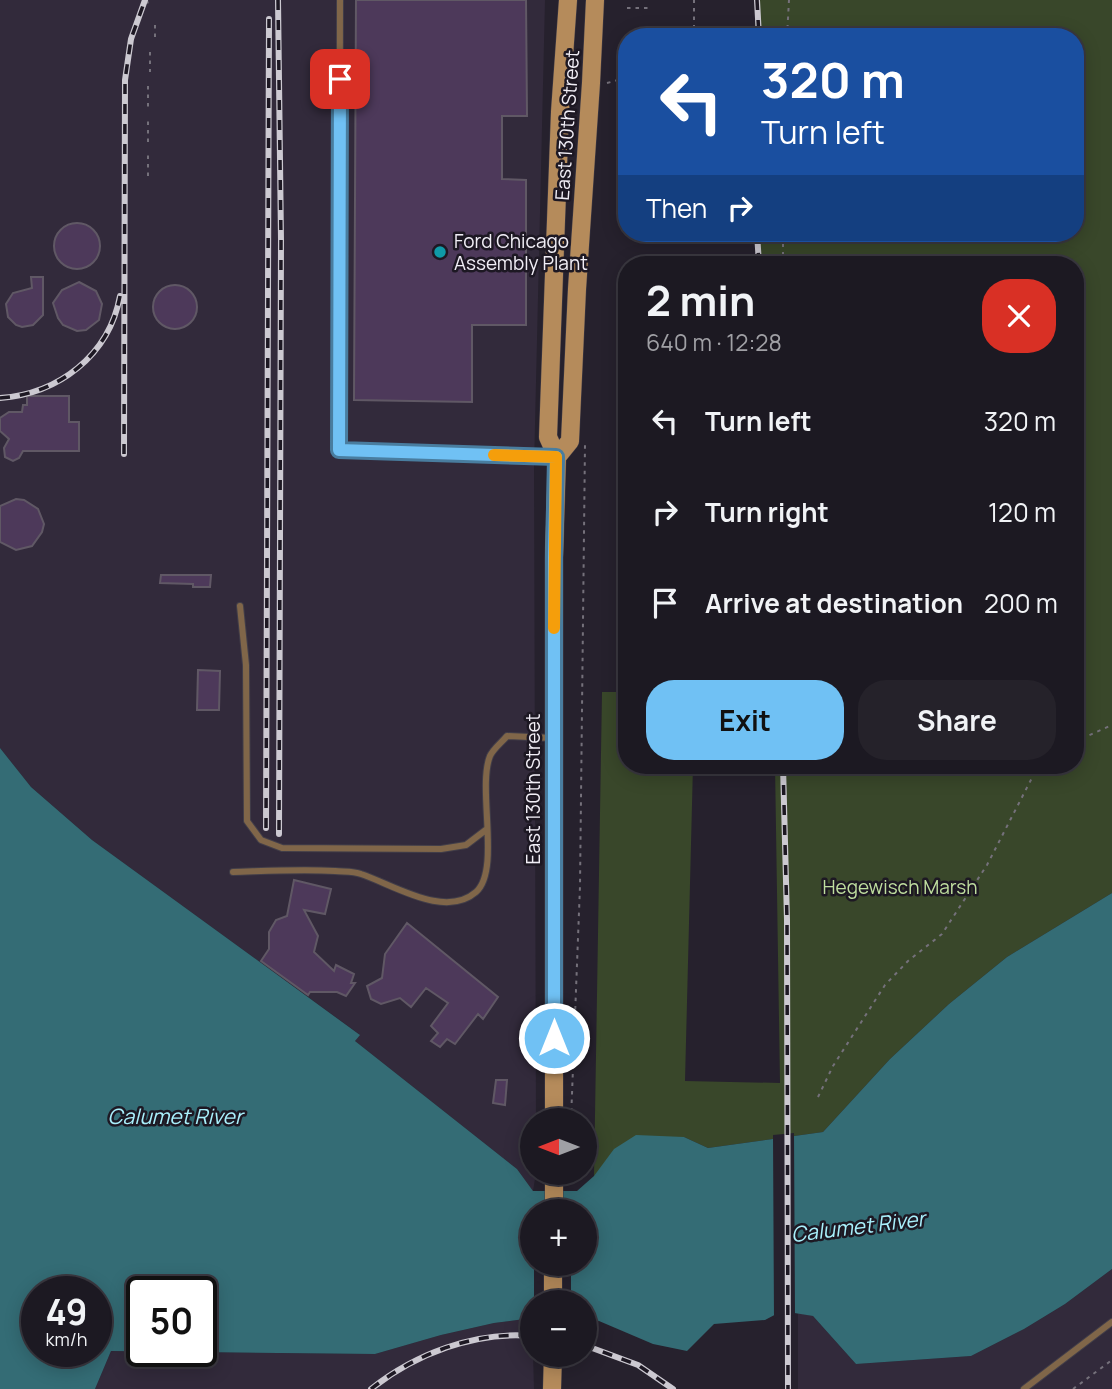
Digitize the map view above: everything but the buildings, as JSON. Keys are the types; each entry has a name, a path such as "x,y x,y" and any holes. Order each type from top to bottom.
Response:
{"main road":[{"name":"East 130th Street","path":"554,1108 556,457 548,437 560,112 568,0"},
{"name":"East 130th Street","path":"556,457 570,441 576,289 592,83 595,0"},
{"path":"552,1367 552,1389"}],"lane":[{"path":"340,0 339,450 556,457"},
{"path":"240,606 246,664 247,821 261,840 282,848 441,849 466,845 487,829"},
{"path":"233,872 311,870 359,873 445,904 476,892 487,877 487,784 490,756 507,736 554,738"},
{"path":"1024,1389 1112,1322"}],"path":[{"path":"694,0 694,28"},
{"path":"787,28 789,0"},
{"path":"626,8 652,8"},
{"path":"155,25 155,39"},
{"path":"150,52 150,72"},
{"path":"605,83 618,80"},
{"path":"148,86 148,108"},
{"path":"148,121 148,142"},
{"path":"148,154 148,176"},
{"path":"571,1108 580,886 585,436"},
{"path":"1084,738 1112,725"},
{"path":"818,1097 833,1066 885,985 908,961 942,934 987,866 1034,774"},
{"path":"1073,1389 1112,1360"}],"shaded area":[{"path":"0,0 545,0 534,467 536,1108 520,1108 520,1173 355,1041 359,1034 92,840 31,787 0,748"},
{"path":"1112,1269 1112,1389 798,1389 798,1313 813,1316 856,1364 971,1356 1065,1304"},
{"path":"520,1320 520,1367 533,1367 534,1389 95,1389 104,1367 112,1367 112,1351 126,1351 126,1367 217,1367 217,1352 375,1354 494,1323"}],"green space":[{"name":"Hegewisch Marsh","path":"756,0 1112,0 1112,893 1007,957 949,1004 890,1059 823,1132 708,1148 684,1137 597,1175 595,1108 602,692 618,692 618,774 693,774 685,1081 780,1083 775,774 1084,774 1084,256 758,256 757,242 1084,242 1084,28 755,28"}],"water":[{"name":"Calumet River","path":"0,748 31,787 92,840 360,1035 355,1041 517,1169 520,1173 520,1185 529,1185 533,1191 577,1191 584,1185 597,1185 597,1172 614,1149 636,1135 684,1137 708,1148 823,1132 890,1059 949,1004 1007,957 1112,893 1112,1269 1065,1304 971,1356 856,1364 813,1316 782,1311 765,1320 714,1324 687,1351 653,1344 597,1321 597,1290 520,1290 520,1320 441,1335 375,1354 217,1352 217,1276 126,1276 126,1351 112,1351 112,1276 21,1276 21,1367 104,1367 95,1389 0,1389"}],"pier":[{"path":"794,1133 795,1316 783,1314 774,1319 773,1135"},
{"path":"534,1276 571,1276 571,1290 534,1290"}],"railway":[{"path":"124,454 125,80 131,39 145,0"},
{"path":"278,0 281,240 279,834"},
{"path":"757,0 759,28"},
{"path":"266,828 269,19"},
{"path":"758,242 758,256"},
{"path":"0,398 42,389 78,368 105,337 120,296"},
{"path":"783,774 787,920 788,1389"},
{"path":"371,1389 407,1365 447,1348 489,1337 520,1335"},
{"path":"597,1350 638,1365 673,1389"}],"slow traffic":[{"path":"494,455 556,457 554,628"}],"place":[{"name":"Ford Chicago Assembly Plant","path":"440,252"}],"route":[{"path":"340,79 339,450 556,457 554,1038"}]}
